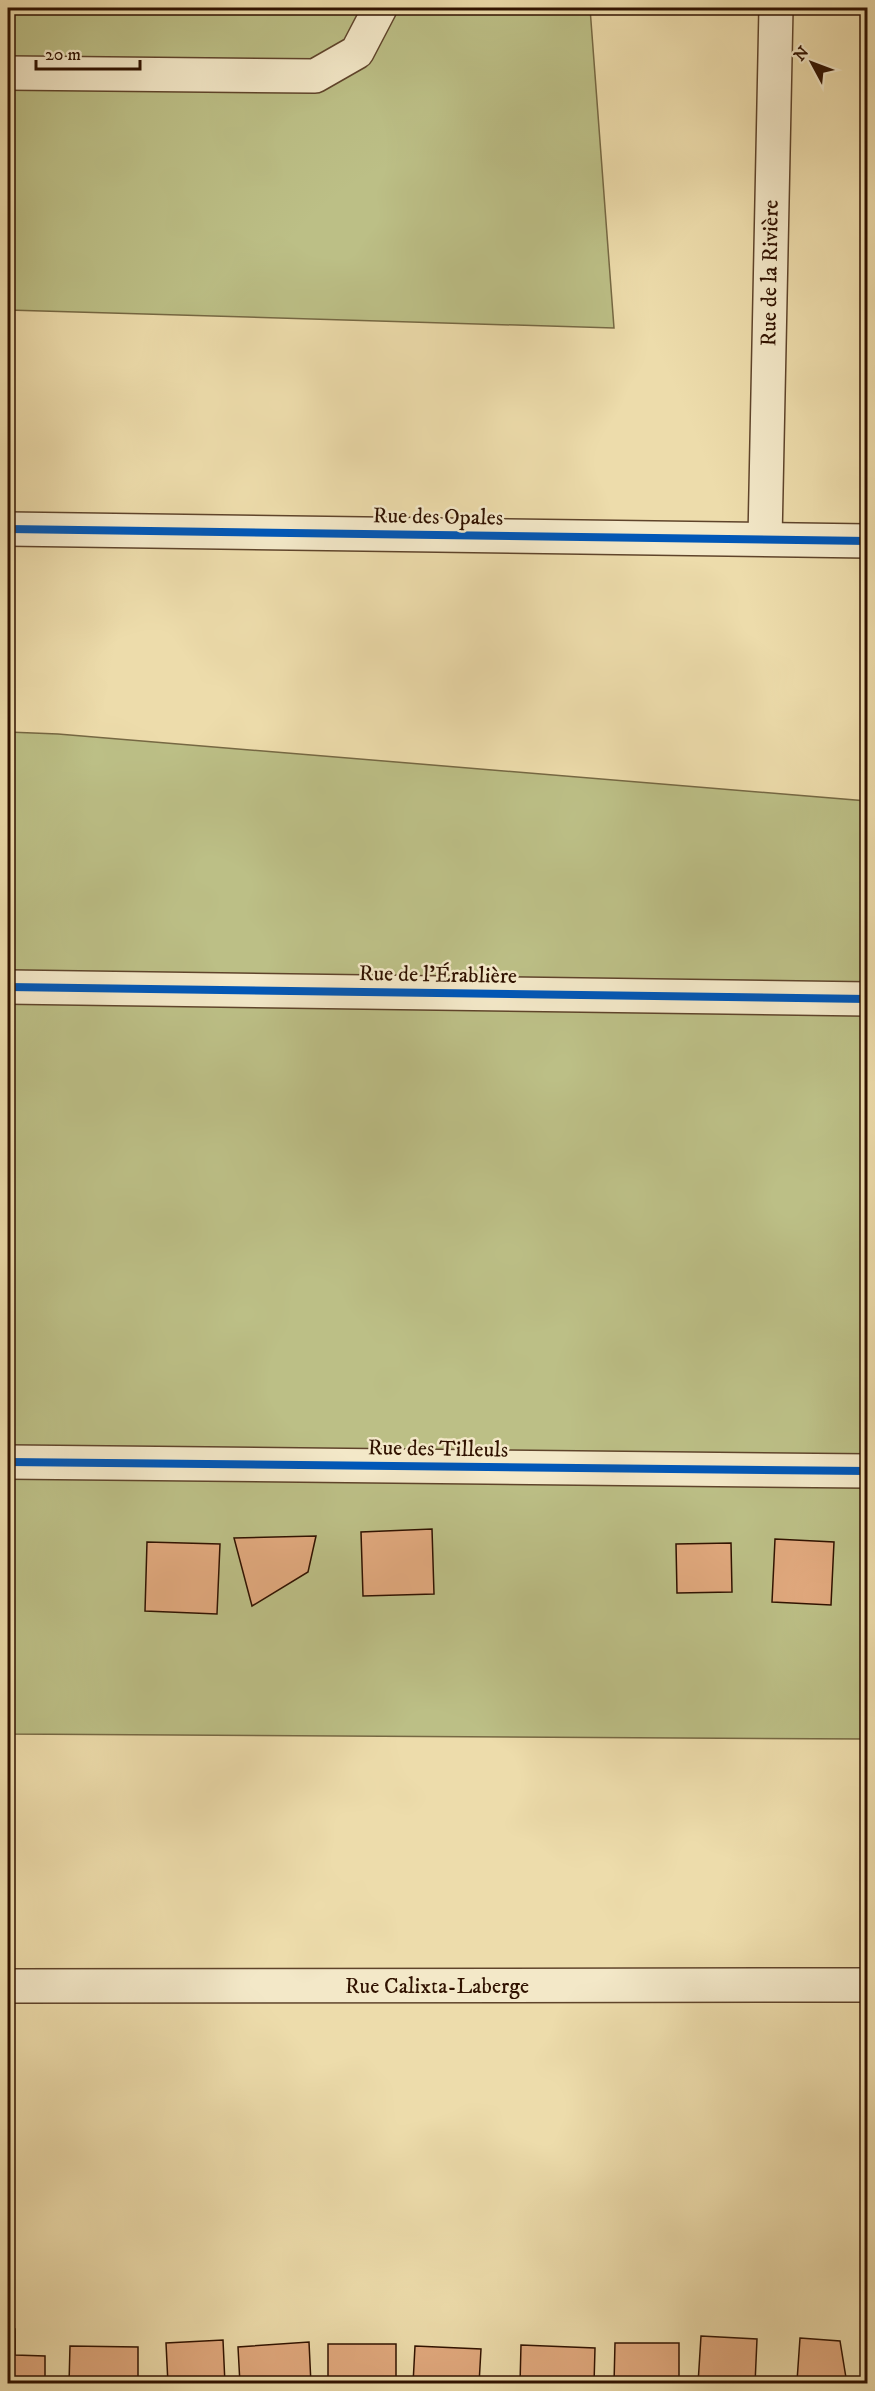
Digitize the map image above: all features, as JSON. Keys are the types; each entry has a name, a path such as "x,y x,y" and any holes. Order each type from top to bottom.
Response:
{"street":[{"path":"8,74 315,76 357,52 380,8"},
{"name":"Rue de la Rivière","path":"765,538 776,8"},
{"name":"Rue des Opales","path":"8,529 867,541"},
{"name":"Rue de l'Érablière","path":"8,987 867,999"},
{"name":"Rue des Tilleuls","path":"8,1462 867,1471"},
{"name":"Rue Calixta-Laberge","path":"8,1986 867,1985"}],"green space":[{"path":"8,8 590,8 614,328 8,310"},
{"path":"8,732 58,734 867,801 867,1739 8,1734"}],"building":[{"path":"432,1529 434,1594 363,1596 361,1532"},
{"path":"8,1536 9,1536 8,1582"},
{"path":"316,1536 308,1572 252,1606 234,1538"},
{"path":"775,1539 834,1542 831,1605 772,1602"},
{"path":"147,1542 220,1544 217,1614 145,1611"},
{"path":"731,1543 732,1592 677,1593 676,1544"},
{"path":"8,2328 15,2329 15,2355 45,2356 45,2384 8,2384"},
{"path":"701,2336 757,2339 755,2384 698,2384"},
{"path":"800,2338 840,2341 847,2384 797,2381"},
{"path":"223,2340 225,2384 168,2384 166,2343"},
{"path":"309,2342 311,2384 240,2384 238,2347"},
{"path":"615,2343 679,2343 679,2384 614,2384"},
{"path":"328,2344 396,2344 396,2384 328,2384"},
{"path":"521,2345 595,2348 594,2384 520,2384"},
{"path":"70,2346 138,2347 138,2384 69,2384"},
{"path":"415,2346 481,2349 479,2384 413,2384"}],"cycle path":[{"path":"8,529 868,541"},
{"path":"8,987 868,999"},
{"path":"8,1462 868,1471"}]}
